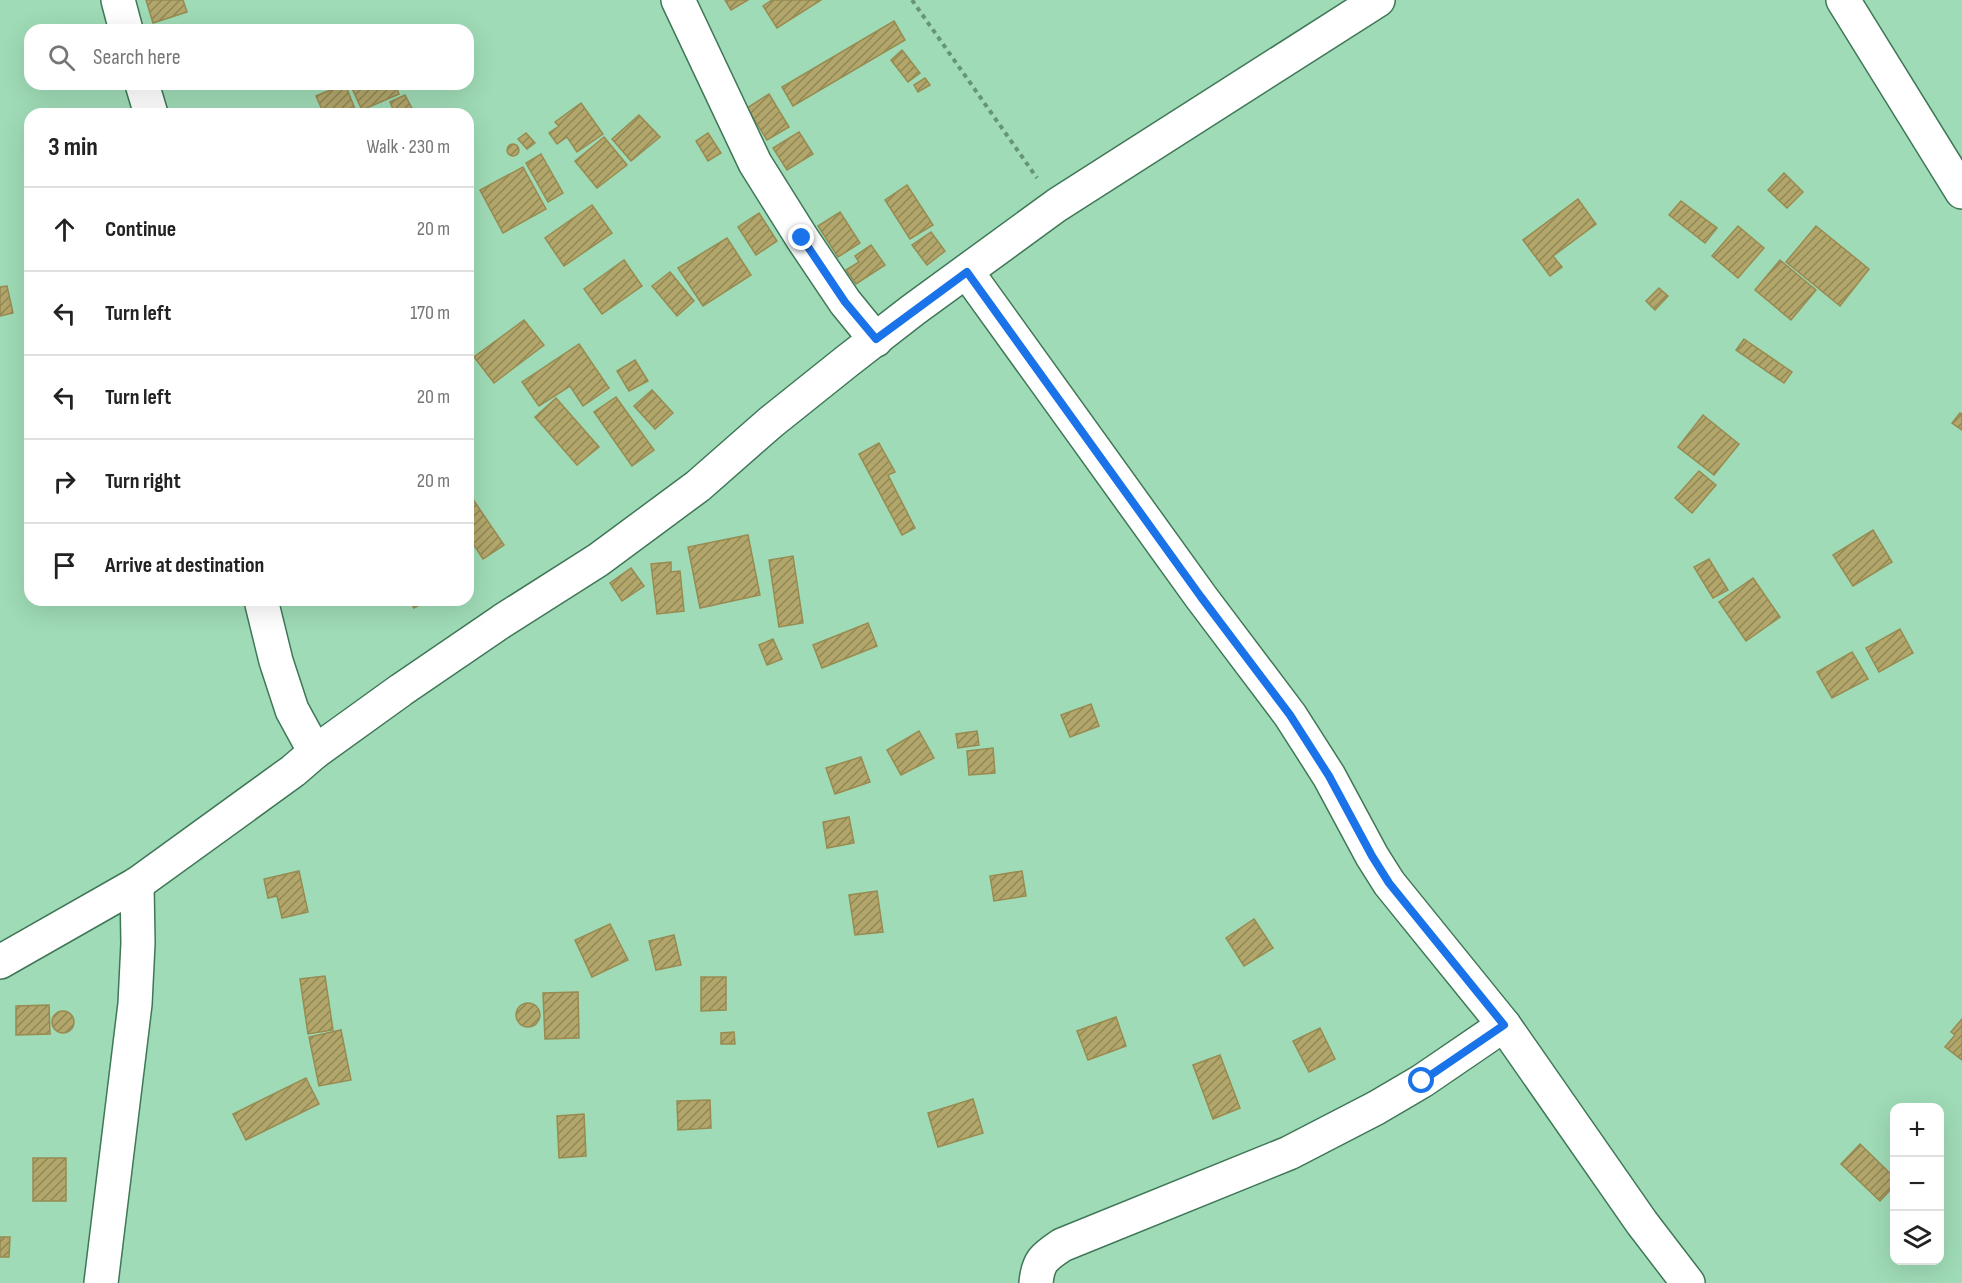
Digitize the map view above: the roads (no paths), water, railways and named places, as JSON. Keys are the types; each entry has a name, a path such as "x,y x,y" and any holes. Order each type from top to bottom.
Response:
{"street":[{"path":"118,0 124,24"},
{"path":"678,0 755,163 845,302 876,339"},
{"path":"0,962 137,884 293,771 315,752 502,621 598,560 698,486 771,422 876,339 1057,205 1377,0"},
{"path":"1843,0 1962,192"},
{"path":"144,90 149,108"},
{"path":"967,272 1201,597 1290,715 1329,776 1389,883 1504,1025 1642,1223 1689,1283"},
{"path":"262,606 292,710 315,752"},
{"path":"101,1283 135,1004 138,943 137,884"},
{"path":"1036,1283 1037,1269 1045,1256 1062,1245 1289,1153 1376,1108 1422,1081 1504,1025"}]}
